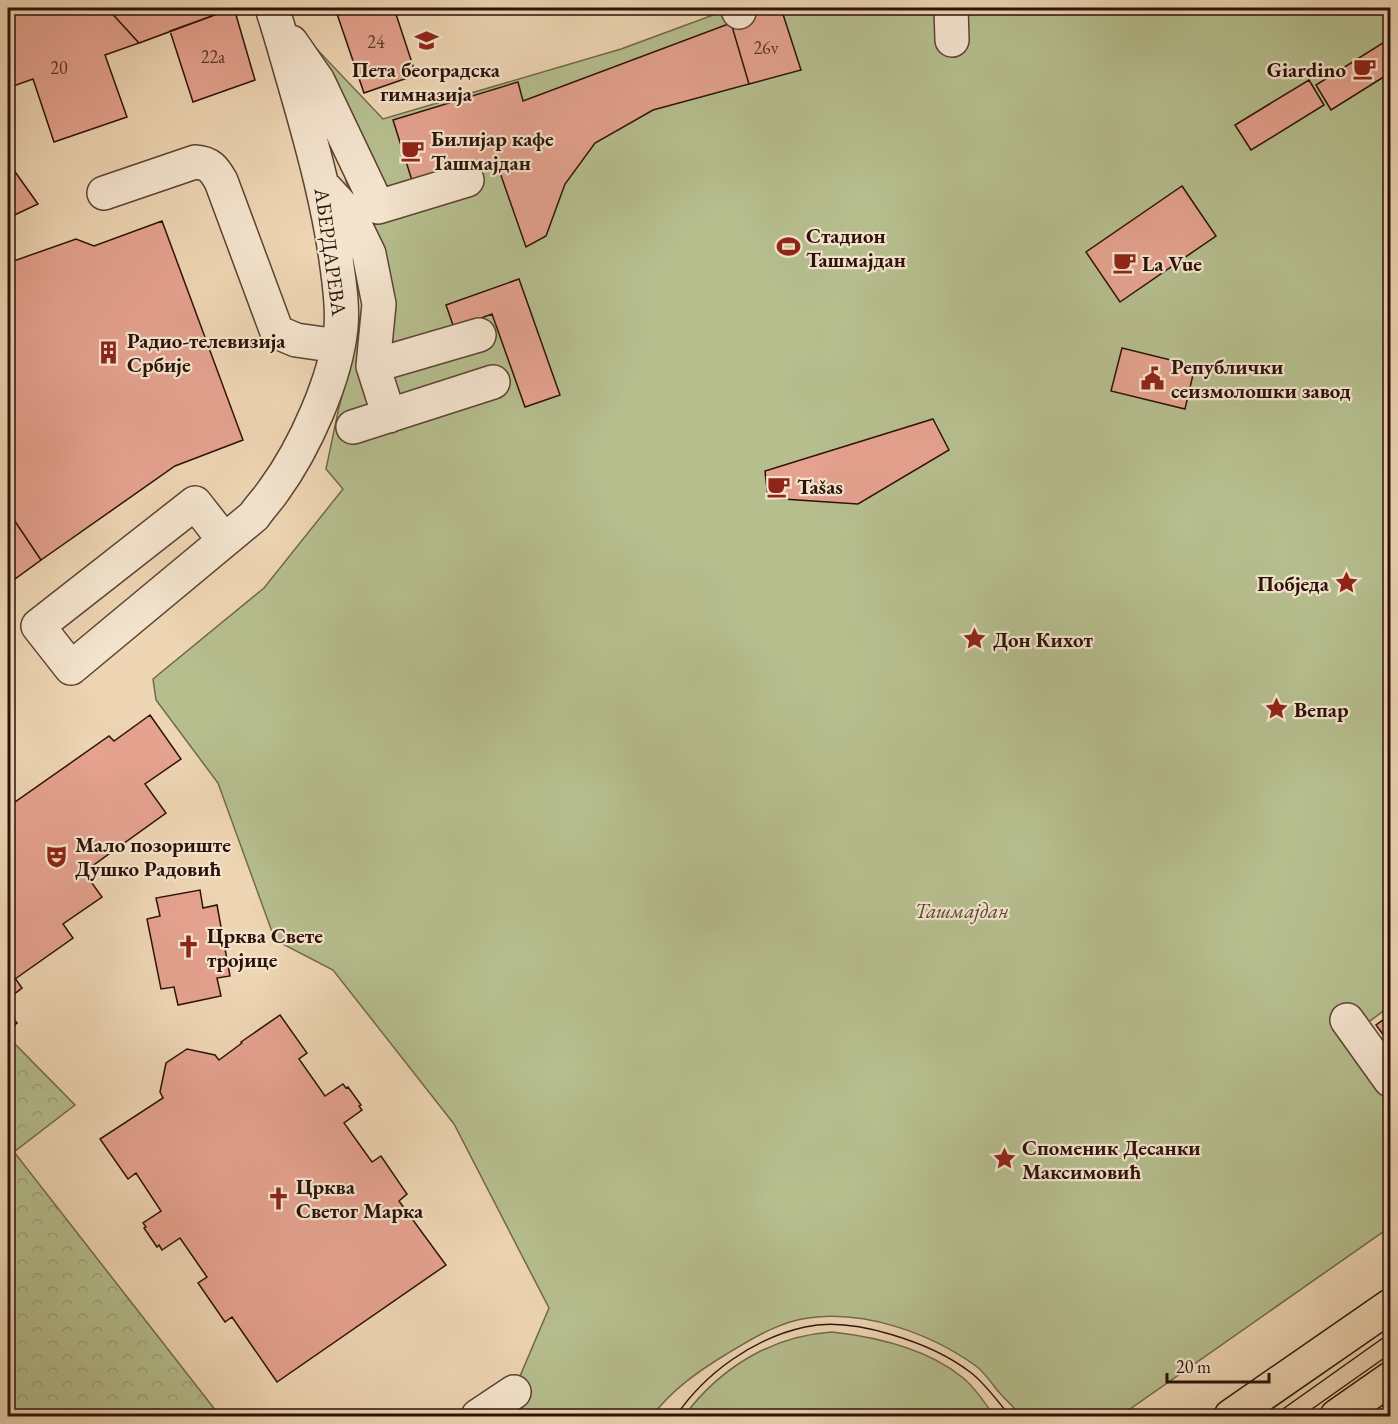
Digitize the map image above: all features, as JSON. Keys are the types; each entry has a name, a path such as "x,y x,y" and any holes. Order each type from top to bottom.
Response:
{"main road":[{"path":"1231,1416 1390,1306"},
{"path":"1337,1416 1390,1379"}],"street":[{"path":"951,8 952,40"},
{"path":"274,14 318,81 378,207 467,180"},
{"name":"АБЕРДАРЕВА","path":"224,540 195,504 38,626 71,668 254,516 275,489 309,430 336,358 341,326 340,289 323,185 274,14"},
{"path":"104,193 195,162 207,163 215,170 221,181 277,332 296,340 338,346"},
{"path":"323,185 350,215 369,254 379,304 373,366 389,416"},
{"path":"373,366 479,335"},
{"path":"353,428 493,382"},
{"path":"1347,1020 1390,1080"},
{"path":"478,1416 514,1392"}],"green space":[{"name":"Ташмајдан","path":"732,8 1390,8 1390,1006 1366,1024 1390,1058 1390,1227 1120,1416 1022,1416 979,1368 938,1343 918,1334 874,1321 830,1316 786,1323 754,1338 695,1375 668,1398 652,1416 503,1416 549,1308 454,1124 333,970 275,940 218,783 156,700 153,679 264,588 343,489 326,469 339,407 372,283 311,43 383,119 621,49"},
{"path":"14,1043 75,1105 14,1152 220,1416 8,1416 8,1047"},
{"path":"832,1332 883,1341 933,1358 967,1381 994,1416 684,1416 714,1383 749,1358 788,1340"}],"building":[{"path":"8,8 107,8 139,43 105,55 127,117 54,142 33,79 8,88"},
{"path":"107,8 208,8 212,16 139,43"},
{"path":"234,8 255,80 193,102 170,31"},
{"path":"335,8 394,8 416,75 364,93"},
{"path":"750,8 781,8 801,70 749,84 731,23"},
{"path":"731,23 749,84 653,110 595,143 565,184 546,236 526,247 497,164 415,190 393,120 518,82 523,101"},
{"path":"1389,39 1390,73 1331,110 1316,85"},
{"path":"1309,80 1324,105 1251,150 1235,125"},
{"path":"8,162 38,204 8,218"},
{"path":"1182,186 1216,236 1120,302 1086,252"},
{"name":"Радио-телевизија Србије","path":"162,221 243,440 175,466 41,560 8,511 8,263 76,239 94,246"},
{"path":"519,279 560,395 525,407 492,314 454,328 446,305"},
{"name":"Републички сеизмолошки завод","path":"1122,348 1195,366 1185,409 1111,391"},
{"path":"933,419 949,450 858,504 768,498 765,471"},
{"path":"8,511 41,560 8,584"},
{"name":"Мало позориште Душко Радовић","path":"150,715 181,759 145,784 166,813 84,872 102,897 63,924 73,938 15,979 8,968 8,807 109,736 114,741"},
{"name":"Црква Свете тројице","path":"200,890 203,908 217,905 230,976 217,978 221,996 178,1005 174,987 161,989 147,919 160,916 156,898"},
{"path":"8,968 22,988 8,999"},
{"path":"8,1011 17,1023 8,1030"},
{"name":"Црква Светог Марка","path":"280,1015 307,1053 299,1059 325,1096 343,1084 346,1088 348,1087 361,1105 359,1106 362,1110 344,1123 372,1162 381,1156 407,1194 399,1201 446,1265 277,1382 232,1317 225,1322 198,1283 207,1277 180,1238 162,1250 159,1245 157,1247 143,1223 161,1211 136,1173 128,1179 100,1139 163,1098 160,1092 166,1063 187,1049 215,1055 219,1060"},
{"path":"1390,1015 1390,1044 1376,1025"}],"tram line":[{"path":"676,1416 688,1400 716,1372 749,1349 786,1332 824,1325 846,1325 891,1334 935,1351 976,1376 1010,1416"},
{"path":"1273,1416 1390,1333"},
{"path":"1302,1416 1390,1354"}],"place":[{"name":"Пета београдска гимназија","path":"426,41"},
{"name":"Giardino","path":"1364,69"},
{"name":"Билијар кафе Ташмајдан","path":"413,150"},
{"name":"Стадион Ташмајдан","path":"788,247"},
{"name":"La Vue","path":"1124,263"},
{"name":"Радио-телевизија Србије","path":"109,352"},
{"name":"Републички сеизмолошки завод","path":"1153,378"},
{"name":"Tašas","path":"779,486"},
{"name":"Побједа","path":"1347,583"},
{"name":"Дон Кихот","path":"975,639"},
{"name":"Вепар","path":"1276,709"},
{"name":"Мало позориште Душко Радовић","path":"57,856"},
{"name":"Црква Свете тројице","path":"189,947"},
{"name":"Споменик Десанки Максимовић","path":"1004,1159"},
{"name":"Црква Светог Марка","path":"278,1198"}]}
